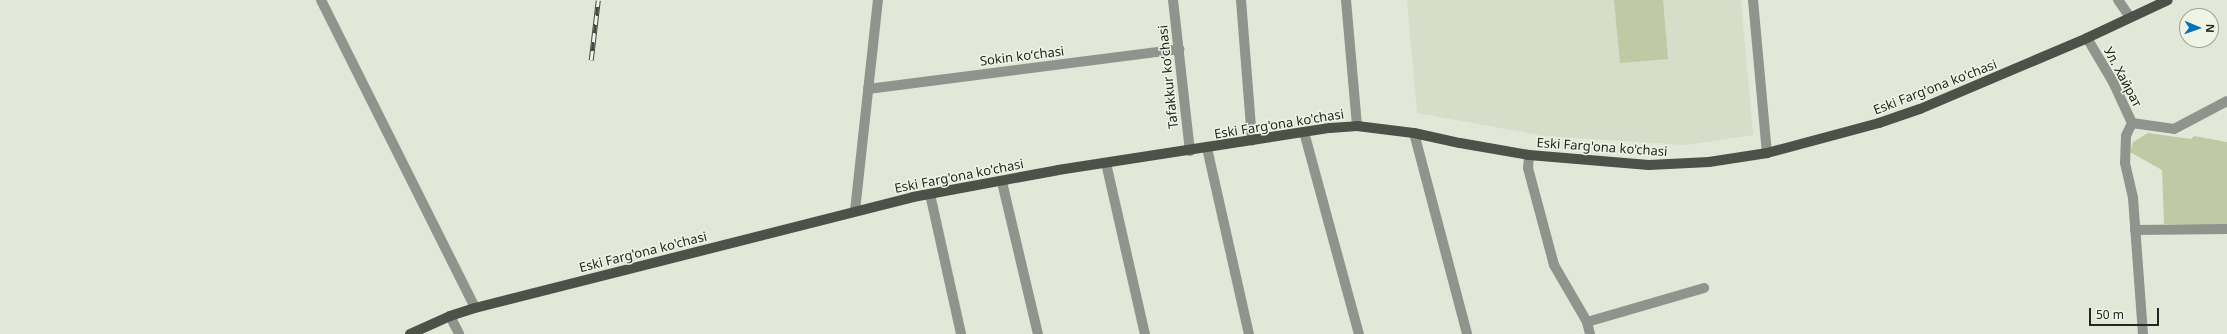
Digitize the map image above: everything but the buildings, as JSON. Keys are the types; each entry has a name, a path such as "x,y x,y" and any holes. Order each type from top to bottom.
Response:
{"main road":[{"name":"Eski Farg'ona ko'chasi","path":"410,334 450,316 474,308 855,211 930,194 1106,163 1304,132 1357,126 1414,133 1529,155 1649,165 1709,162 1768,153 1879,123 1920,109 2088,38 2168,0"}],"street":[{"path":"321,0 474,308"},
{"path":"855,211 878,0"},
{"name":"Tafakkur koʻchasi","path":"1173,0 1190,151"},
{"path":"1240,0 1252,141"},
{"path":"1346,0 1357,126"},
{"path":"1753,0 1768,153"},
{"path":"2118,0 2130,17"},
{"name":"Ул. Хайрат","path":"2088,38 2113,82 2132,122 2174,129 2227,101"},
{"name":"Sokin koʻchasi","path":"868,89 1178,49"},
{"path":"2132,122 2126,136 2125,163 2133,198 2143,334"},
{"path":"1304,132 1359,334"},
{"path":"1414,133 1467,334"},
{"path":"1207,148 1249,334"},
{"path":"1529,155 1528,168 1554,264 1587,322 1590,334"},
{"path":"1106,163 1145,334"},
{"path":"1002,182 1038,334"},
{"path":"930,194 960,334"},
{"path":"2135,230 2227,229"},
{"path":"1587,322 1704,288"},
{"path":"450,316 459,334"}],"shaded area":[{"path":"1407,0 1741,0 1753,135 1686,145 1545,136 1417,113"}],"green space":[{"path":"1614,0 1663,0 1668,59 1620,63"},
{"path":"2148,133 2191,139 2194,136 2227,142 2227,226 2164,224 2162,170 2130,152 2133,142"}],"railway":[{"path":"591,60 598,0"}]}
